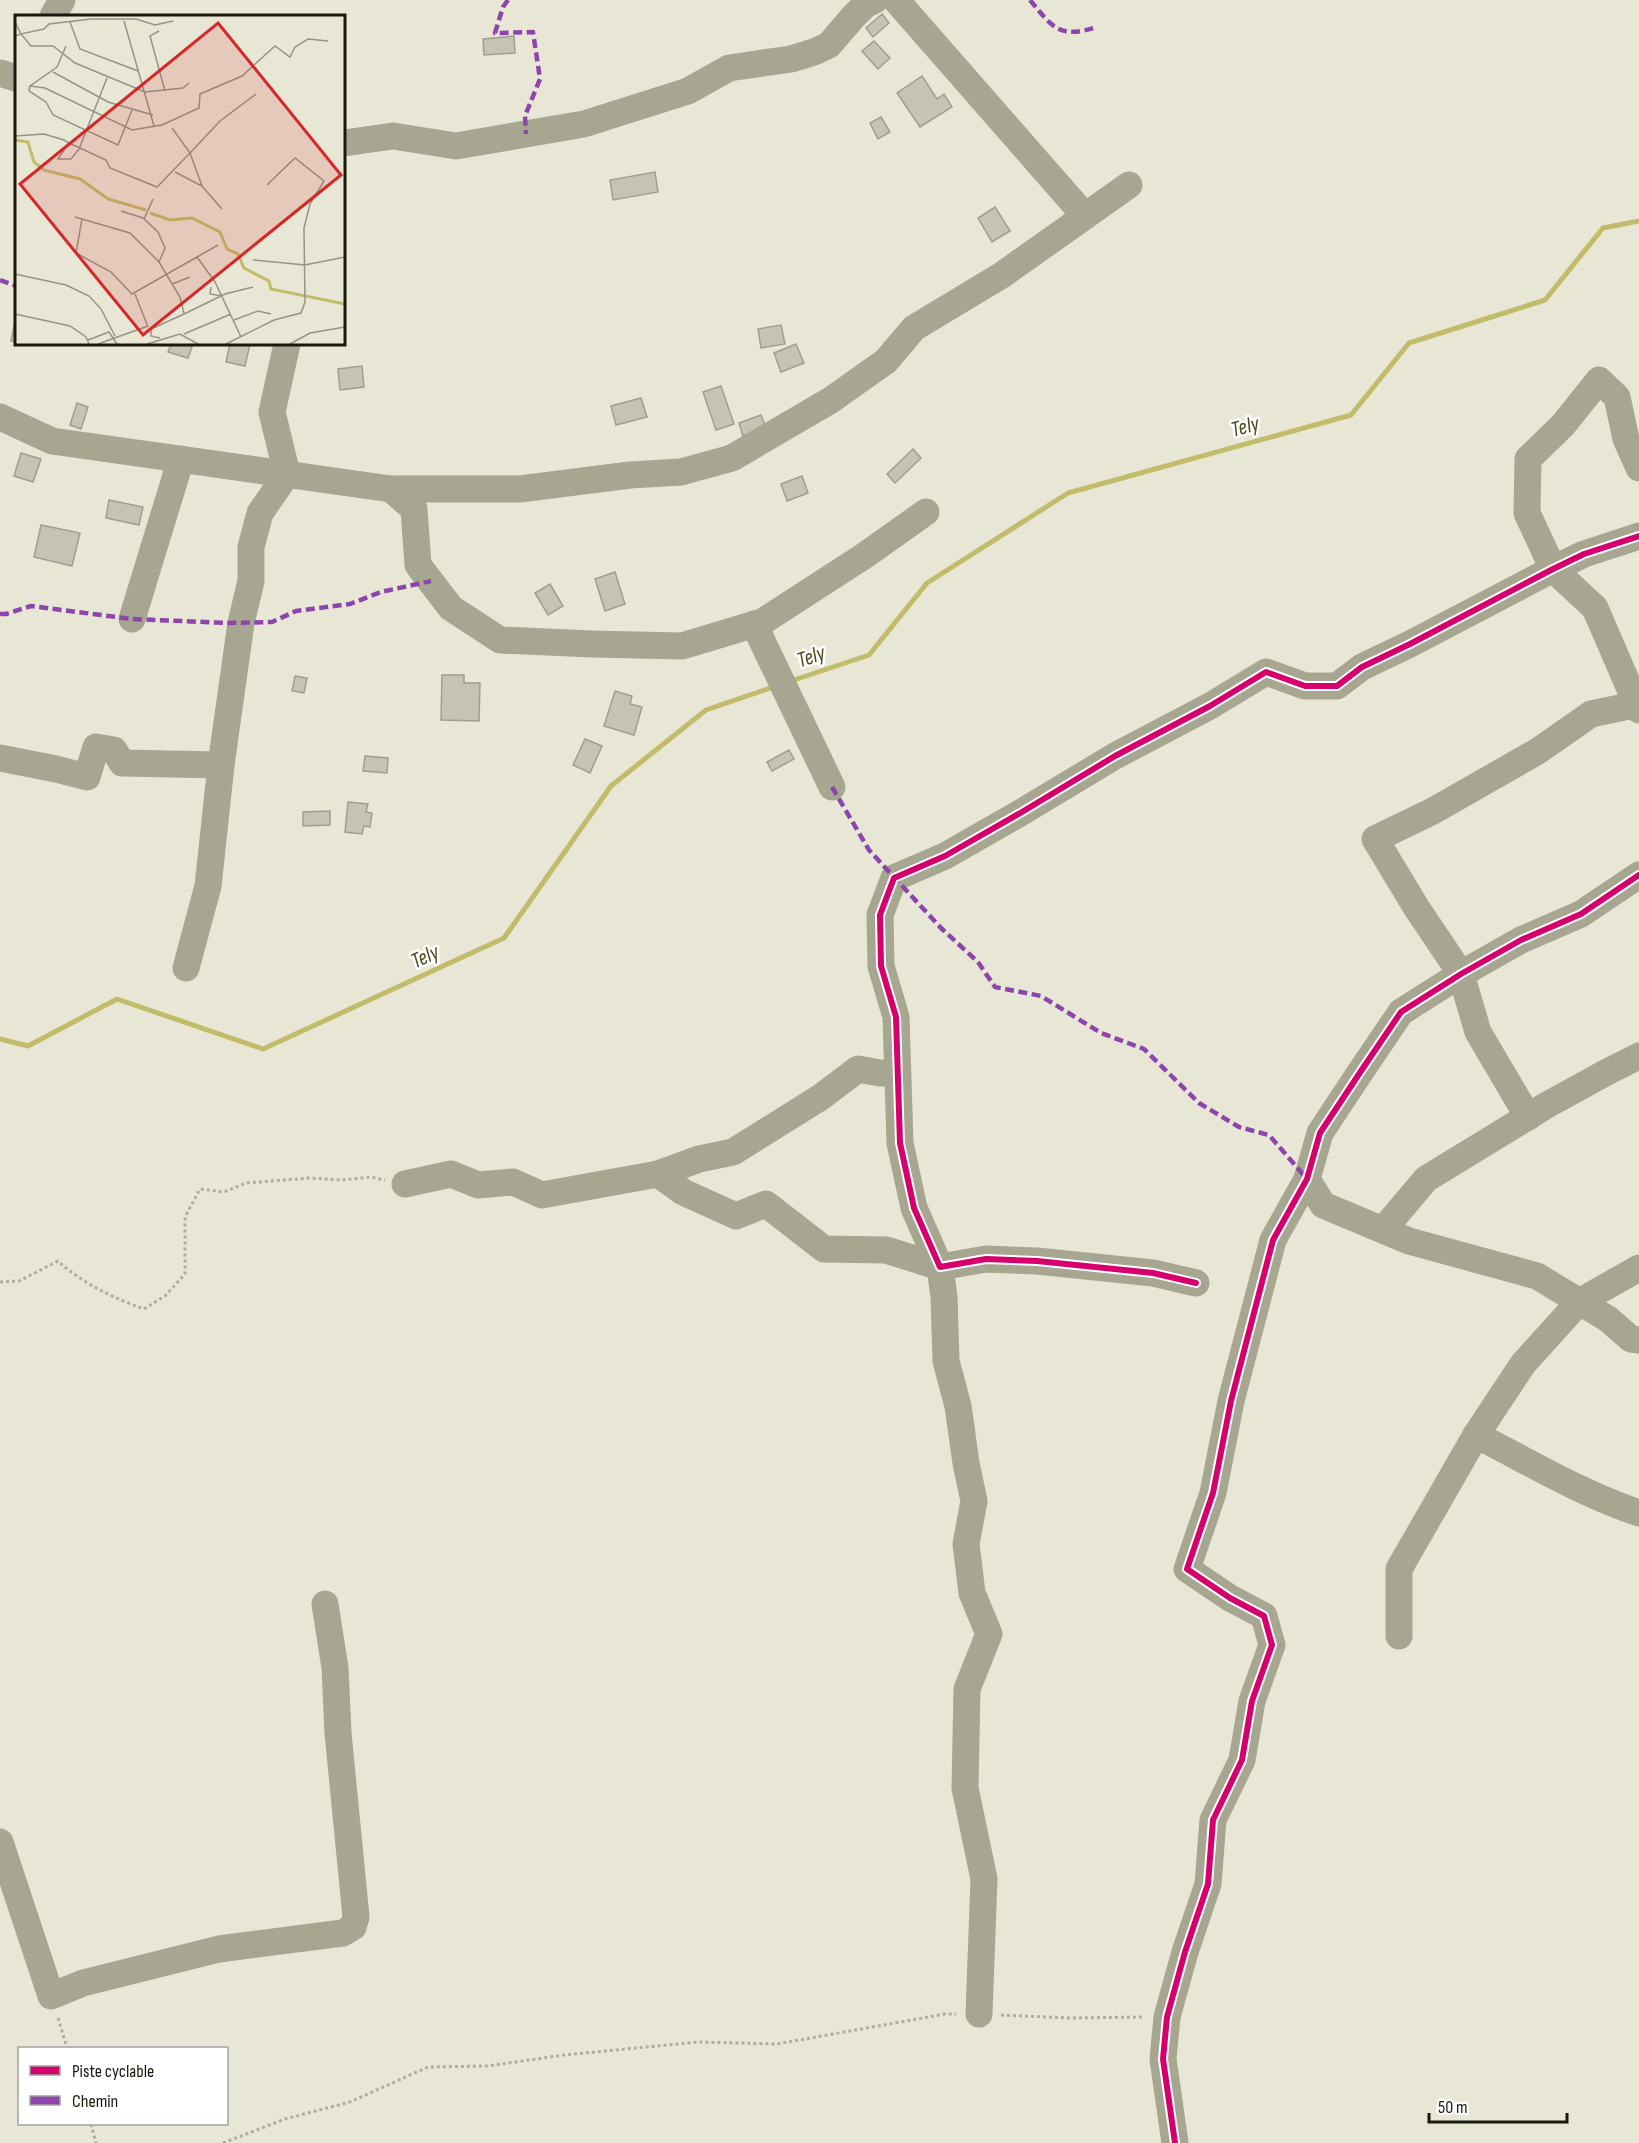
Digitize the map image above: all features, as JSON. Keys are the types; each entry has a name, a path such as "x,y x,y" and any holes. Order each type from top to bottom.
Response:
{"street":[{"path":"54,15 62,0"},
{"path":"345,143 393,136 456,146 585,124 688,92 729,68 791,59 814,52 829,45 853,17 875,0"},
{"path":"896,0 1085,216"},
{"path":"0,73 15,78"},
{"path":"0,417 52,441 392,489 520,489 630,475 681,472 732,458 831,400 886,361 914,328 1002,275 1129,185"},
{"path":"186,968 208,886 221,765 241,623 250,581 251,548 260,513 287,474 272,412 287,345"},
{"path":"1528,1117 1478,1032 1461,974 1375,840 1433,812 1539,751 1591,714 1638,706 1595,608 1553,569 1527,513 1528,459 1563,425 1599,380 1617,397 1626,439 1639,468"},
{"path":"132,619 181,459"},
{"path":"392,489 414,509 418,565 451,608 500,640 592,645 682,646 762,622 855,562 926,512"},
{"path":"979,2014 984,1879 965,1788 967,1689 989,1634 972,1593 966,1544 974,1501 958,1406 946,1361 944,1297 940,1267 914,1208 900,1143 896,1017 881,966 880,915 894,878 945,856 1115,756 1210,706 1266,672 1305,686 1336,686 1362,667 1553,569 1584,554 1639,536"},
{"path":"754,624 832,787"},
{"path":"0,758 87,777 96,747 114,750 122,763 221,765"},
{"path":"1175,2143 1163,2059 1167,2017 1185,1952 1208,1884 1213,1820 1242,1760 1252,1701 1272,1645 1264,1616 1230,1598 1187,1569 1214,1493 1231,1401 1273,1240 1307,1179 1320,1133 1401,1012 1521,940 1581,914 1639,875"},
{"path":"1383,1230 1426,1179 1528,1117 1606,1072 1639,1056"},
{"path":"405,1184 451,1174 478,1185 513,1182 542,1195 658,1174 699,1159 733,1152 821,1097 858,1069 897,1073"},
{"path":"658,1174 683,1192 736,1216 766,1204 824,1250 886,1250 940,1267 986,1259 1037,1261 1153,1273 1196,1283"},
{"path":"1307,1179 1323,1205 1409,1241 1537,1276 1608,1319 1631,1339 1639,1340"},
{"path":"1399,1636 1399,1569 1476,1435 1523,1364 1579,1302 1639,1268"},
{"path":"1476,1435 1619,1507 1639,1513"},
{"path":"0,1842 51,1996 83,1983 219,1949 343,1933 353,1927 356,1917 338,1733 335,1668 326,1604"}],"path":[{"path":"0,1282 19,1281 58,1261 71,1273 102,1291 144,1309 165,1296 185,1274 185,1217 200,1189 224,1192 246,1183 309,1178 342,1180 370,1177 405,1184"},
{"path":"51,1996 67,2047"},
{"path":"223,2143 285,2119 350,2102 428,2067 488,2066 564,2055 698,2042 777,2044 945,2014 1070,2018 1167,2017"},
{"path":"91,2125 96,2143"}],"building":[{"path":"882,14 889,23 873,37 866,28"},
{"path":"514,36 515,53 484,55 483,39"},
{"path":"874,41 890,58 878,69 862,51"},
{"path":"922,76 937,99 944,94 952,107 920,127 897,93"},
{"path":"881,117 890,132 878,139 870,123"},
{"path":"655,172 658,192 613,200 610,180"},
{"path":"995,207 1010,231 992,242 978,218"},
{"path":"15,321 15,342 11,341"},
{"path":"781,325 785,344 761,348 758,329"},
{"path":"796,344 804,363 781,372 774,353"},
{"path":"171,345 193,345 188,358 168,352"},
{"path":"230,345 250,345 245,366 226,362"},
{"path":"362,366 364,387 340,390 338,369"},
{"path":"721,386 734,424 716,430 703,392"},
{"path":"641,398 647,417 616,425 611,406"},
{"path":"77,403 88,407 81,429 70,425"},
{"path":"761,415 766,428 743,436 739,423"},
{"path":"913,449 921,458 895,483 887,474"},
{"path":"21,453 41,459 33,482 14,476"},
{"path":"802,476 808,493 787,501 781,484"},
{"path":"109,500 143,507 139,525 106,518"},
{"path":"41,525 80,533 72,566 34,557"},
{"path":"615,572 625,604 605,611 595,579"},
{"path":"550,584 563,606 548,615 535,593"},
{"path":"442,675 464,675 464,683 480,683 479,721 441,720"},
{"path":"295,676 307,678 304,693 292,691"},
{"path":"615,691 632,696 630,704 642,707 634,735 604,726"},
{"path":"585,739 602,746 590,773 573,765"},
{"path":"789,750 794,759 772,771 767,762"},
{"path":"365,756 388,758 387,773 363,771"},
{"path":"348,802 368,804 366,812 372,813 370,827 364,826 362,834 345,832"},
{"path":"330,811 330,825 303,826 303,812"}],"waterway":[{"name":"Tely","path":"791,681 869,655 927,583 1068,493 1351,415 1409,343 1545,300 1603,228 1639,221"},
{"name":"Tely","path":"0,1039 28,1046 117,999 263,1049 504,938 611,786 706,710 776,686"}],"marked path":[{"path":"508,0 503,7 495,33 533,32 540,79 525,116 526,134"},
{"path":"1030,0 1051,24 1065,31 1074,32 1097,27"},
{"path":"0,280 15,286"},
{"path":"0,614 31,606 132,619 228,623 272,622 296,611 350,604 381,592 431,581"},
{"path":"832,787 869,850 941,928 978,962 995,987 1041,996 1101,1033 1144,1049 1199,1103 1239,1127 1269,1135 1307,1179"}],"cycle path":[{"path":"1196,1283 1153,1273 1037,1261 986,1259 940,1267 914,1208 900,1143 896,1017 881,966 880,915 894,878 945,856 1115,756 1210,706 1266,672 1305,686 1337,686 1362,667 1553,569 1584,554 1639,536"},
{"path":"1175,2143 1163,2059 1167,2017 1185,1952 1208,1884 1213,1820 1242,1760 1252,1701 1272,1645 1264,1616 1230,1598 1187,1569 1213,1493 1231,1401 1273,1240 1307,1179 1320,1133 1401,1012 1521,940 1581,914 1639,875"}]}
